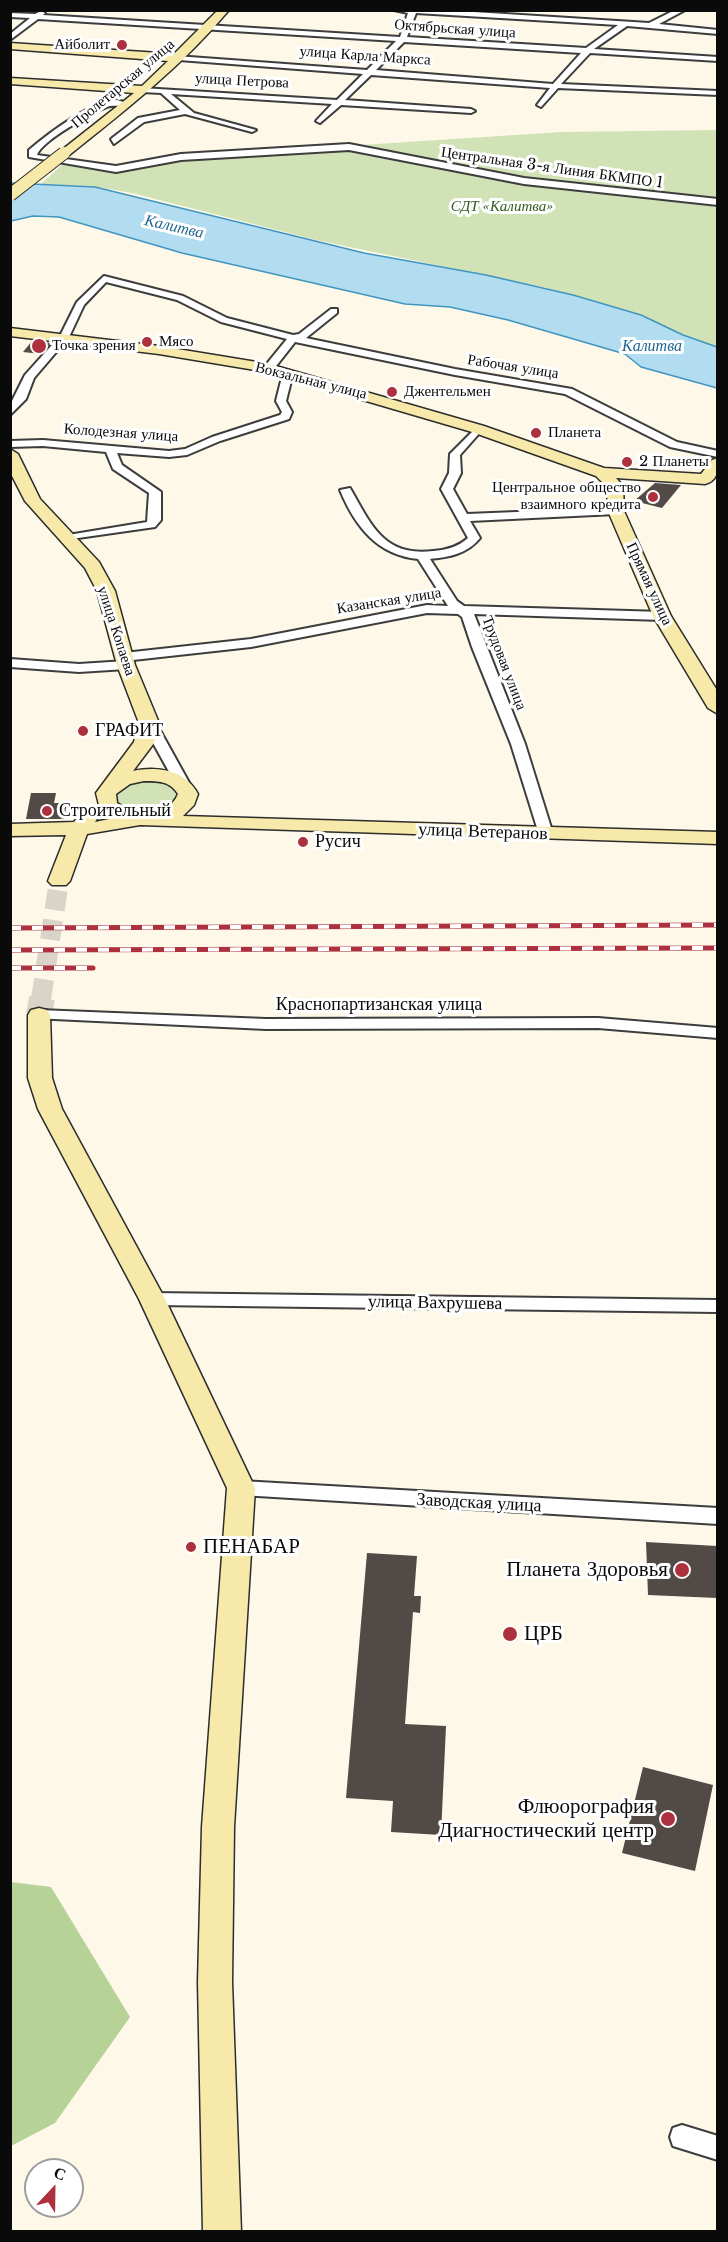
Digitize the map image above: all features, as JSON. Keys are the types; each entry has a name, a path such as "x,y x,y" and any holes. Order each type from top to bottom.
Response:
{"main road":[{"name":"Пролетарская улица","path":"10,195 145,90 180,58 224,10"},
{"name":"улица Карла Маркса","path":"10,46 180,58"},
{"name":"улица Петрова","path":"10,81 145,90"},
{"name":"Вокзальная улица","path":"10,332 63,336 269,368 478,429 602,473 637,473 705,479 717,463"},
{"name":"улица Копаева","path":"10,454 33,501 93,566 106,591 125,661 149,723"},
{"name":"Вокзальная улица","path":"602,473 615,486"},
{"name":"Прямая улица","path":"615,486 616,511 662,616 717,708"},
{"path":"59,881 78,829 144,743 149,723"},
{"path":"157,775 178,782 198,809 208,814 248,824 144,819 112,810 105,799 109,790 131,777 157,775"},
{"path":"10,831 78,829 144,819 177,810 183,806 186,791"},
{"name":"улица Ветеранов","path":"248,824 717,838"},
{"path":"39,1015 40,1078 50,1109 152,1299 241,1488 218,1827 215,1982 222,2232"}],"street":[{"path":"10,38 44,10"},
{"path":"397,10 626,23 717,32"},
{"path":"650,25 682,10"},
{"path":"320,121 403,39 413,11"},
{"name":"Октябрьская улица","path":"10,15 717,59"},
{"path":"541,105 586,51 605,35 626,23"},
{"name":"улица Карла Маркса","path":"180,58 555,86 717,93"},
{"name":"улица Петрова","path":"145,90 471,111"},
{"path":"163,91 185,111 208,120 252,130"},
{"name":"Центральная 3-я Линия БКМПО 1","path":"126,104 113,103 76,121 43,141 32,152 33,157 116,169 181,157 349,147 524,181 717,202"},
{"path":"114,141 129,127 141,120 175,115 185,111"},
{"name":"Рабочая улица","path":"63,336 80,304 104,279 171,295 224,320 293,338 455,372 568,391 674,445 717,454"},
{"path":"269,368 293,338 302,336 334,312"},
{"path":"10,412 21,399 29,377 63,336"},
{"name":"Колодезная улица","path":"10,444 43,442 111,451 169,454 186,452 216,439 285,417 286,412 281,401 288,373"},
{"path":"346,490 354,513 387,548 423,558 468,546 474,538 447,489 455,473 455,454 478,429"},
{"path":"68,538 151,525 155,520 155,492 117,467 111,451"},
{"path":"461,518 616,511"},
{"name":"Трудовая улица","path":"423,558 452,603 468,615 478,647 518,744 546,834"},
{"name":"Казанская улица","path":"10,663 79,668 219,648 427,609 662,616"},
{"path":"149,723 186,791"},
{"name":"Краснопартизанская улица","path":"39,1015 266,1024 598,1023 717,1034"},
{"name":"улица Вахрушева","path":"152,1299 717,1306"},
{"name":"Заводская улица","path":"241,1488 717,1516"},
{"path":"682,2137 717,2148"}],"green space":[{"name":"СДТ «Калитва»","path":"717,130 717,348 547,288 316,240 132,193 91,186 41,184 64,163 116,169 159,160 561,132"},
{"path":"146,779 172,785 179,791 179,799 165,810 151,814 132,811 116,802 115,794 132,782"},
{"path":"11,1882 51,1887 130,2017 55,2123 11,2146"}],"water":[{"name":"Калитва","path":"11,183 95,187 364,253 486,275 573,295 641,315 683,335 717,347 717,388 641,367 625,354 508,320 450,307 405,304 182,253 59,217 33,216 11,221"}],"building":[{"name":"Точка зрения","path":"32,341 51,343 41,354 23,352"},
{"name":"Центральное общество взаимного кредита","path":"655,483 681,485 662,508 634,501"},
{"name":"Строительный","path":"31,793 56,793 54,803 67,803 64,819 26,819"},
{"name":"Планета Здоровья","path":"646,1542 717,1546 717,1598 648,1595"},
{"path":"367,1553 417,1556 414,1596 421,1596 420,1613 413,1612 405,1724 446,1726 441,1835 391,1832 393,1801 346,1798"},
{"name":"Флюорография Диагностический центр","path":"643,1767 713,1785 695,1871 622,1853"}],"tunnel":[{"path":"41,999 59,881"},
{"path":"39,1015 42,998"}],"railway":[{"path":"10,928 718,925"},
{"path":"10,950 718,948"},
{"path":"10,968 93,968"}],"place":[{"name":"Айболит","path":"122,45"},
{"name":"Мясо","path":"147,342"},
{"name":"Точка зрения","path":"39,346"},
{"name":"Джентельмен","path":"392,392"},
{"name":"Планета","path":"536,433"},
{"name":"2 Планеты","path":"627,462"},
{"name":"Центральное общество взаимного кредита","path":"653,497"},
{"name":"ГРАФИТ","path":"83,731"},
{"name":"Строительный","path":"47,811"},
{"name":"Русич","path":"303,842"},
{"name":"ПЕНАБАР","path":"191,1547"},
{"name":"Планета Здоровья","path":"682,1570"},
{"name":"ЦРБ","path":"510,1634"},
{"name":"Флюорография Диагностический центр","path":"668,1819"}]}
